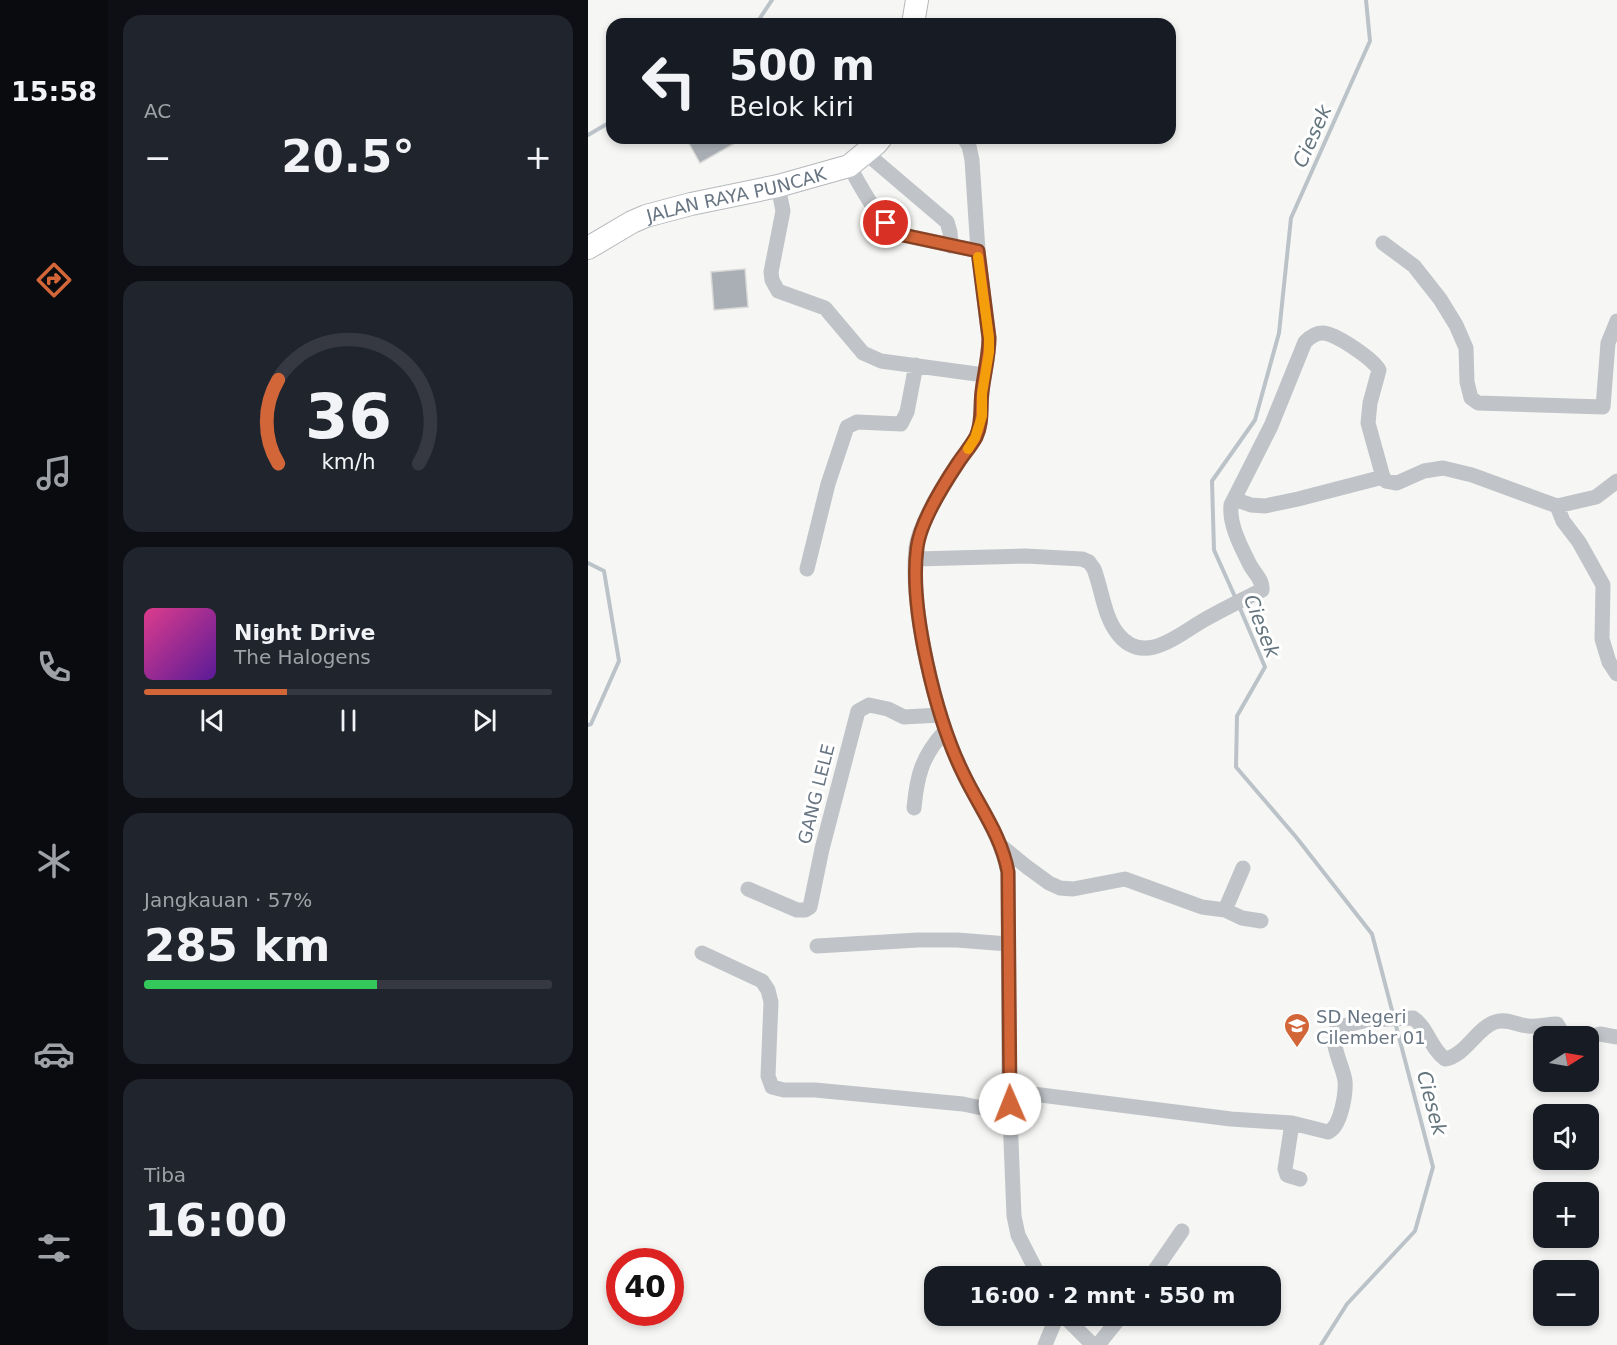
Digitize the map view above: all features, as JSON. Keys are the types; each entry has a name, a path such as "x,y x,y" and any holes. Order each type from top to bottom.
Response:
{"highway":[{"path":"914,18 917,0"},
{"name":"JALAN RAYA PUNCAK","path":"597,243 638,218 778,186 865,152"}],"street":[{"path":"968,144 972,160 978,251 989,338 982,416 975,438 938,496 919,539 916,559 920,622 940,715 964,776 994,828 1001,846 1008,878 1009,1092 1014,1216 1018,1235 1034,1266"},
{"path":"865,152 875,210 895,230 903,235 978,251"},
{"path":"865,152 947,222 951,246"},
{"path":"778,186 783,211 771,272 777,291 825,308 863,353 881,361 984,375"},
{"path":"1383,243 1414,266 1452,317 1466,348 1467,382 1471,398 1478,403 1603,407 1608,343 1617,321"},
{"path":"916,559 1025,556 1082,559 1089,562 1094,569 1116,631 1125,642 1139,647 1163,646 1203,621 1262,590 1261,582 1251,568 1237,538 1230,512 1234,499 1271,426 1305,342 1320,333 1330,334 1374,362 1378,370 1368,423 1386,481 1398,483 1424,471 1443,468 1458,471 1557,506 1596,497 1617,481"},
{"path":"807,569 828,484 847,427 857,422 901,424 907,412 916,365"},
{"path":"1234,499 1251,505 1264,506 1383,477"},
{"path":"1557,506 1563,521 1579,542 1603,585 1602,639 1609,662 1617,674"},
{"name":"GANG LELE","path":"748,889 796,910 805,910 810,907 822,849 858,711 861,708 869,705 878,706 904,717 940,715"},
{"path":"914,808 917,778 922,765 932,745 945,731"},
{"path":"1001,846 1049,883 1060,888 1073,889 1125,879 1202,907 1225,910 1242,918 1261,921"},
{"path":"1225,910 1243,868"},
{"path":"817,946 918,939 1008,944"},
{"path":"702,953 762,981 768,990 771,1002 768,1076 770,1084 776,1089 963,1104 1010,1116"},
{"path":"1009,1092 1231,1119 1292,1123 1328,1131 1332,1130 1340,1115 1345,1087 1336,1046 1335,1029 1345,1024 1413,1018 1422,1026 1438,1053 1445,1059 1458,1052 1497,1021 1505,1020 1529,1026 1557,1024 1558,1026"},
{"path":"1599,1034 1617,1037"},
{"path":"1292,1123 1285,1169 1287,1175 1300,1179"},
{"path":"1158,1266 1182,1231"},
{"path":"1045,1345 1053,1326"},
{"path":"1074,1326 1093,1345"},
{"path":"1098,1345 1113,1326"}],"building":[{"path":"689,144 733,144 700,163"},
{"path":"745,269 748,307 714,310 711,272"}],"waterway":[{"path":"760,18 772,0"},
{"name":"Ciesek","path":"1236,599 1214,550 1212,481 1255,420 1279,333 1291,218 1370,41 1366,0"},
{"path":"588,135 606,124"},
{"path":"588,563 604,571 619,661 591,724 588,725"},
{"name":"Ciesek","path":"1239,606 1265,667 1237,716 1236,767 1296,837 1372,934 1393,1014"},
{"name":"Ciesek","path":"1321,1345 1347,1304 1415,1231 1433,1167 1395,1022"}],"slow traffic":[{"path":"968,449 979,429 982,416 984,375 989,352 978,257"}],"place":[{"name":"SD Negeri Cilember 01","path":"1297,1049"}],"route":[{"path":"886,223 903,235 978,251 989,338 982,394 982,416 975,438 938,496 926,520 917,545 915,575 920,622 945,731 964,776 994,828 1004,853 1008,872 1010,1104"}]}
